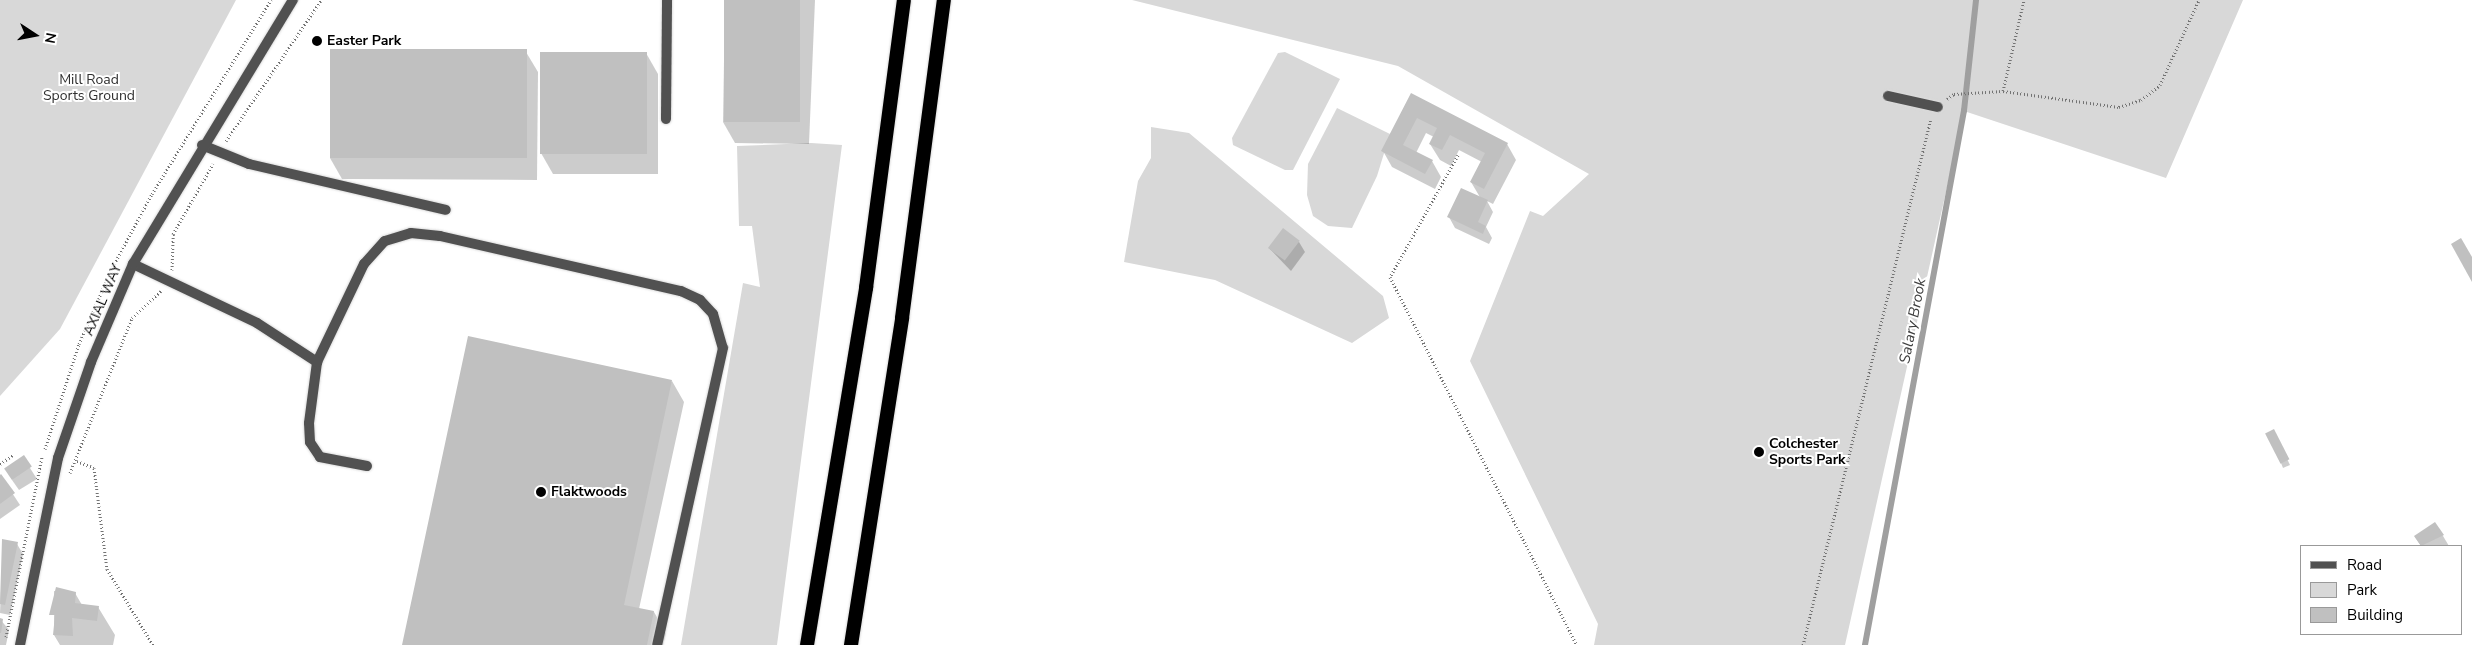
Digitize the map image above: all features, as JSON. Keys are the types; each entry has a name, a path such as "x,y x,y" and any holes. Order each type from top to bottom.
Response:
{"highway":[{"path":"807,645 866,288 904,0"},
{"path":"851,645 902,318 944,0"}],"street":[{"name":"AXIAL WAY","path":"20,645 58,458 91,362 133,264 202,145 293,0"},
{"path":"666,119 667,0"},
{"path":"1888,96 1938,107"},
{"path":"202,145 219,154 446,210"},
{"path":"367,466 320,457 310,442 317,362 364,264 385,242 411,233 493,246 700,300 713,314 723,348 656,645"},
{"path":"133,264 257,324 317,362"}],"path":[{"path":"68,482 132,318 142,305 158,297 175,264 170,251 172,234 219,154 321,0"},
{"path":"2003,91 2024,0"},
{"path":"1803,645 1932,111 1954,94 1978,92 2003,91 2120,107 2141,100 2160,85 2199,0"},
{"path":"1458,155 1390,277 1577,645"},
{"path":"0,464 13,455"},
{"path":"77,461 94,468 108,569 153,645"}],"green space":[{"name":"Mill Road Sports Ground","path":"0,0 236,0 60,329 0,396"},
{"name":"Colchester Sports Park","path":"1132,0 2243,0 2166,178 1964,111 1845,645 1594,645 1598,624 1470,361 1530,211 1543,216 1589,174 1398,66"},
{"path":"1285,52 1340,79 1293,170 1285,170 1233,145 1232,138 1278,53"},
{"path":"1337,108 1390,134 1377,176 1352,228 1328,226 1313,216 1307,195 1308,164"},
{"path":"1151,127 1189,133 1383,296 1389,318 1352,343 1215,280 1124,262 1138,181 1151,158"},
{"path":"811,143 842,145 777,645 681,645 743,283 760,287 752,226 739,226 737,146"}],"building":[{"path":"724,0 800,0 800,122 724,122"},
{"path":"330,49 527,49 527,158 330,158"},
{"path":"540,52 647,52 647,154 540,154"},
{"path":"1411,93 1508,143 1484,189 1470,182 1485,153 1450,135 1442,150 1429,144 1437,128 1417,118 1403,145 1433,160 1425,174 1381,151"},
{"path":"1461,188 1488,200 1478,222 1486,226 1483,234 1447,217"},
{"path":"1283,228 1300,241 1285,261 1268,248"},
{"path":"2461,238 2472,257 2472,282 2451,244"},
{"name":"Flaktwoods","path":"468,336 672,380 624,605 654,611 647,645 402,645"},
{"path":"2274,429 2289,459 2281,464 2265,434"},
{"path":"24,455 32,467 12,480 4,468"},
{"path":"0,475 15,493 0,504"},
{"path":"2435,522 2444,535 2423,545 2420,545 2414,536"},
{"path":"2,539 18,542 5,605 0,604"},
{"path":"56,587 76,592 75,603 99,606 97,621 72,618 73,636 53,635 55,615 49,615"},
{"path":"0,618 3,619 1,633 0,633"}],"waterway":[{"name":"Salary Brook","path":"1865,645 1964,111 1976,0"}],"place":[{"name":"Easter Park","path":"317,41"},
{"name":"Colchester Sports Park","path":"1759,452"},
{"name":"Flaktwoods","path":"541,492"}]}
